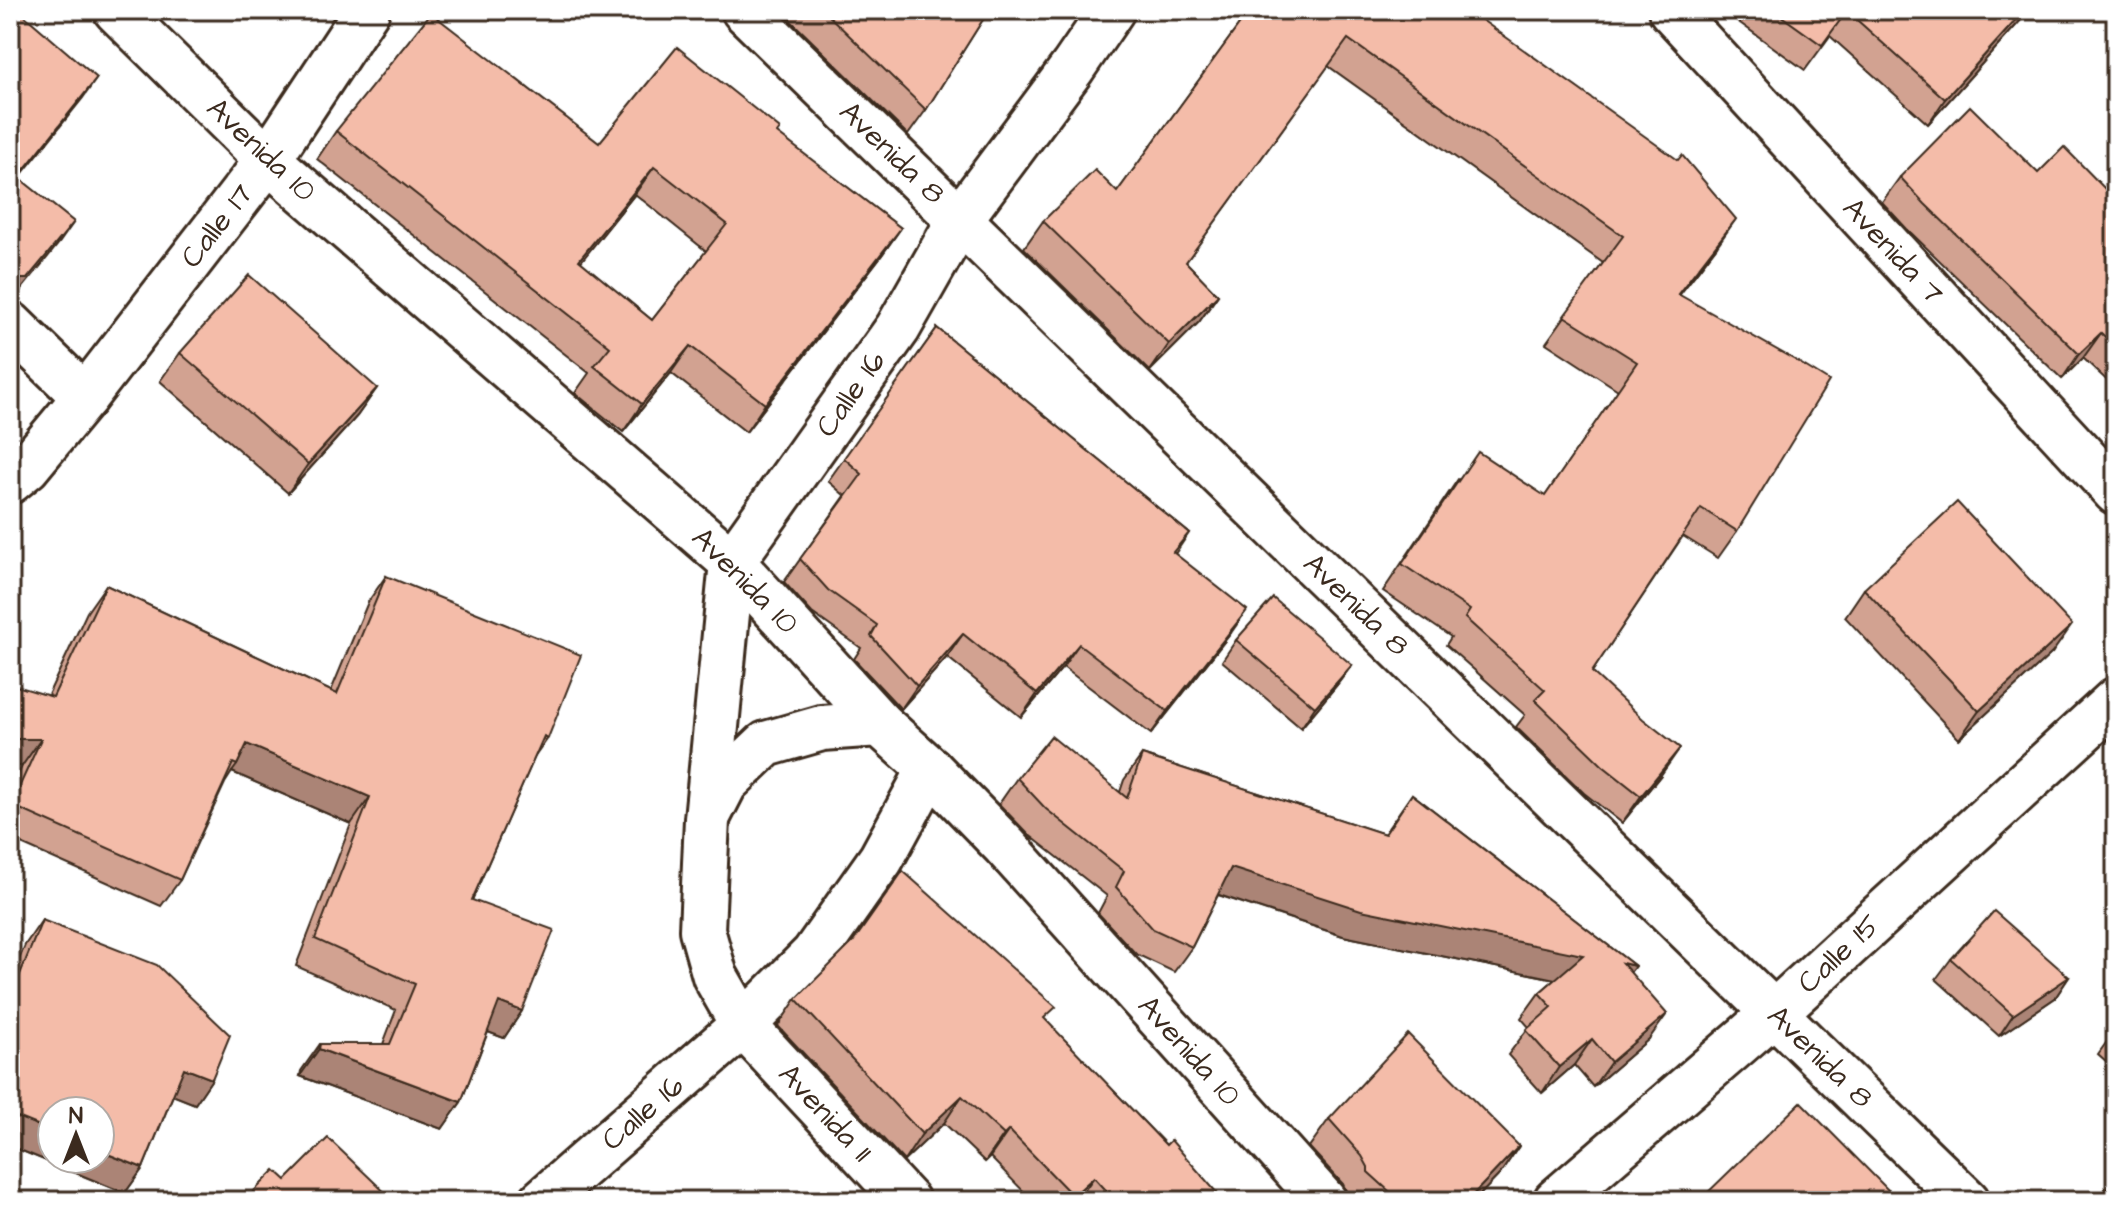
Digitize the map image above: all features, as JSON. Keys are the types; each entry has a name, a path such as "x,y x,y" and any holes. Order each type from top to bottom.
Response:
{"street":[{"name":"Avenida 10","path":"116,10 268,160 732,562 880,724 930,769 1005,846 1324,1201"},
{"name":"Calle 17","path":"10,481 27,467 85,397 268,160 367,10"},
{"name":"Avenida 8","path":"744,10 1967,1201"},
{"name":"Calle 16","path":"743,1025 715,976 702,930 707,819 732,562 898,328 960,219 1112,10"},
{"name":"Avenida 7","path":"1671,10 2116,492"},
{"path":"10,324 85,397"},
{"name":"Calle 15","path":"1556,1201 1774,1013 2116,700"},
{"name":"Calle 16","path":"707,819 725,783 766,744 822,728 880,724"},
{"name":"Calle 16","path":"542,1201 743,1025 814,954 881,859 930,769"},
{"name":"Avenida 11","path":"743,1025 907,1201"}],"building":[{"path":"10,10 18,10 97,78 18,177 74,222 27,279 18,279 10,284"},
{"path":"823,10 989,10 926,110"},
{"path":"1250,10 1468,10 1678,160 1682,155 1736,219 1678,294 1829,381 1737,531 1701,508 1592,672 1680,748 1641,796 1603,766 1535,700 1545,690 1465,618 1470,610 1402,564 1478,452 1545,496 1637,362 1564,316 1623,236 1348,39 1186,262 1218,295 1169,344 1043,221 1095,170 1117,192"},
{"path":"1773,10 2025,10 1945,99 1847,11 1822,45"},
{"path":"431,13 599,143 677,47 780,129 777,133 901,228 765,404 690,346 642,404 594,366 610,347 336,131","holes":["654,167 727,224 652,320 579,260"]},
{"path":"1970,106 2038,173 2064,147 2114,198 2116,196 2116,347 2101,333 2079,354 1900,177"},
{"path":"249,275 377,388 308,464 180,353"},
{"path":"937,328 1189,533 1173,552 1247,610 1167,711 1079,644 1037,694 963,634 917,686 871,636 877,625 828,590 800,559 862,474 844,458"},
{"path":"1957,502 2072,625 1979,711 1864,589"},
{"path":"386,576 581,655 548,738 544,736 472,900 554,930 522,1011 499,1002 461,1102 319,1049 320,1044 390,1044 415,984 315,939 370,797 247,744 237,765 233,763 180,880 11,805 41,739 10,739 10,684 53,697 106,585 337,694"},
{"path":"1273,598 1352,665 1315,707 1236,640"},
{"path":"1051,736 1127,798 1142,755 1385,834 1412,794 1635,966 1622,963 1667,1014 1611,1062 1592,1039 1559,1067 1526,1030 1552,1007 1539,993 1583,955 1361,910 1231,868 1192,947 1153,929 1116,887 1124,871 1046,809 1017,778"},
{"path":"903,871 1056,1007 1044,1018 1166,1145 1171,1140 1224,1201 1116,1201 1094,1177 1073,1196 1009,1130 1004,1135 962,1096 922,1134 796,999 853,942"},
{"path":"1994,911 2069,977 2013,1015 1951,959"},
{"path":"42,920 157,965 230,1035 212,1079 184,1068 143,1168 116,1157 116,1095 36,1095 36,1125 10,1114 10,999"},
{"path":"1408,1034 1519,1146 1467,1201 1400,1201 1368,1172 1362,1156 1329,1119"},
{"path":"1801,1102 1899,1201 1699,1201"},
{"path":"328,1138 394,1201 244,1201 275,1170 286,1180"},
{"path":"2116,1178 2116,1201 2094,1201"}]}
